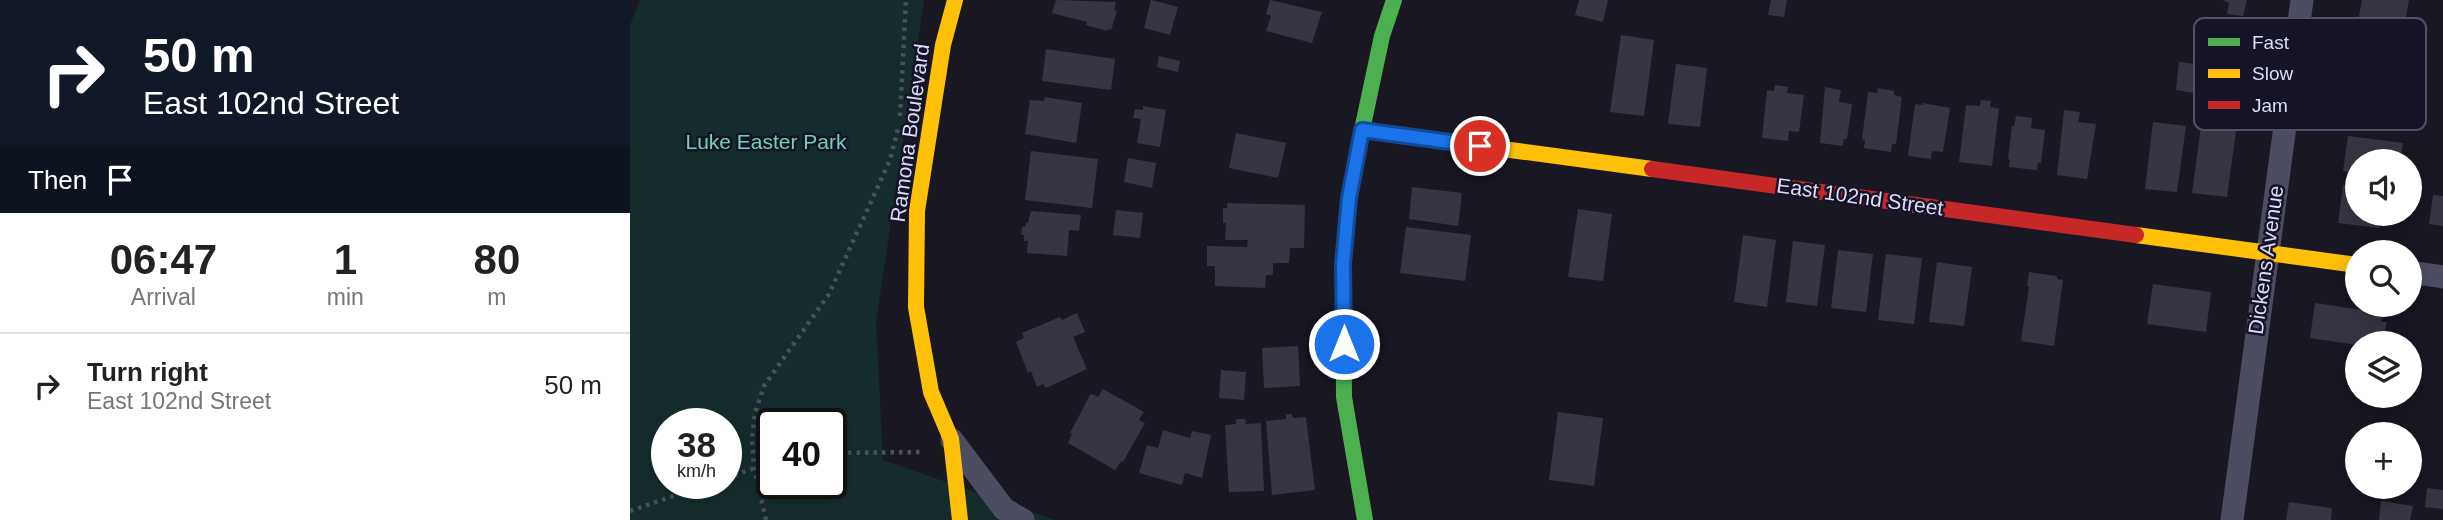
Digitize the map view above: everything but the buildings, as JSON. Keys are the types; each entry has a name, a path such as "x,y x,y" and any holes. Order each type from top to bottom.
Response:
{"street":[{"name":"Ramona Boulevard","path":"955,0 943,45 917,211 916,307 931,392 951,439 960,520"},
{"path":"1365,520 1344,397 1343,264 1349,198 1362,130 1382,36 1394,0"},
{"name":"Dickens Avenue","path":"2299,18 2302,0"},
{"name":"East 102nd Street","path":"1362,130 2345,263"},
{"name":"Dickens Avenue","path":"2232,520 2283,130"},
{"path":"2422,274 2443,277"},
{"path":"951,439 1004,509 1023,520"}],"path":[{"path":"766,520 754,468 752,439 755,413 764,386 829,294 890,160 900,119 906,0"},
{"path":"847,453 923,452"},
{"path":"742,472 754,468"},
{"path":"630,511 665,499"}],"green space":[{"name":"Luke Easter Park","path":"640,0 924,0 876,322 883,460 1055,520 630,520 630,25"}],"traffic: fast":[{"path":"1365,520 1344,397 1343,264 1349,198 1362,130 1382,36 1394,0"}],"traffic: slow":[{"path":"955,0 943,45 917,211 916,307 931,392 951,439 960,520"},
{"path":"1362,130 1652,169"},
{"path":"2136,235 2345,263"}],"traffic: jam":[{"path":"1652,169 2136,235"}],"route":[{"path":"1344,344 1343,264 1349,198 1362,130 1480,146"}]}
